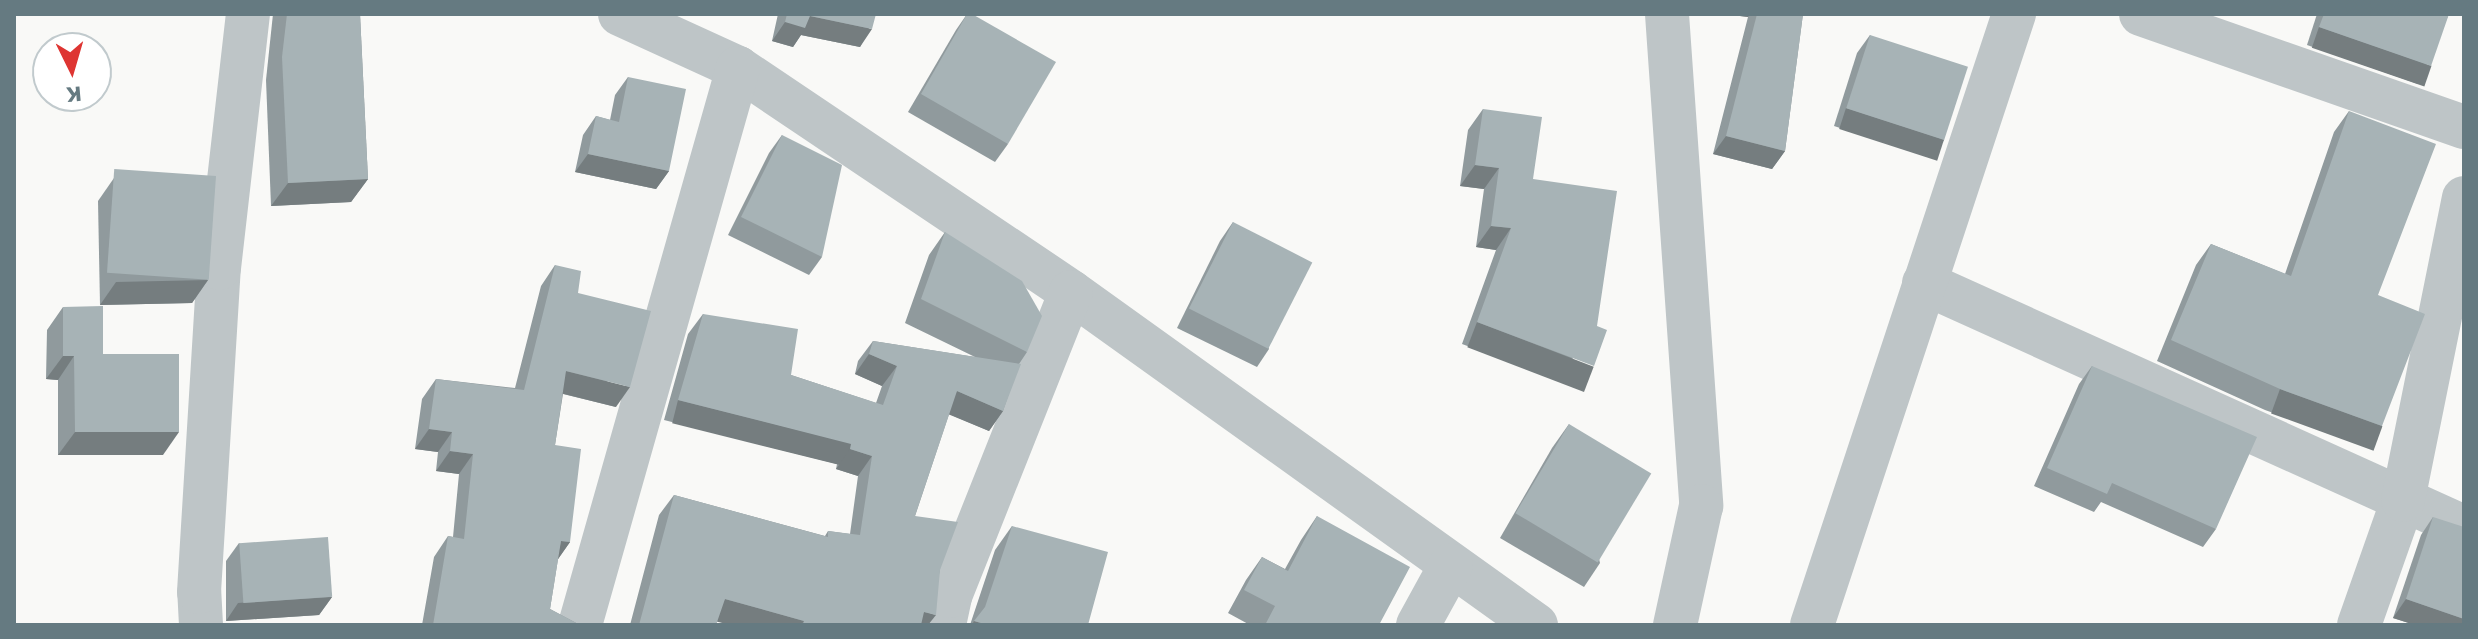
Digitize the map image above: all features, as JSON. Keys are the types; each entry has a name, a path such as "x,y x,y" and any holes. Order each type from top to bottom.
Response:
{"street":[{"path":"201,625 199,592 219,268 248,14"},
{"path":"620,14 738,68 1071,292 1536,625"},
{"path":"1667,14 1701,506 1675,625"},
{"path":"1812,625 2014,14"},
{"path":"2141,14 2464,127"},
{"path":"580,625 738,68"},
{"path":"2359,625 2403,500 2464,198"},
{"path":"1924,283 2464,527"},
{"path":"944,625 950,596 1071,292"},
{"path":"1418,625 1451,565"}],"building":[{"path":"287,14 360,14 368,179 288,183 282,57"},
{"path":"787,14 876,14 872,29 810,16 805,28 785,22"},
{"path":"967,14 1056,62 1008,144 921,94"},
{"path":"1757,14 1803,14 1785,151 1726,136"},
{"path":"2324,14 2449,14 2431,66 2319,27"},
{"path":"1870,35 1968,67 1944,140 1846,108"},
{"path":"628,77 686,89 669,171 588,154 596,116 619,122"},
{"path":"1483,109 1542,117 1533,179 1617,191 1597,326 1607,330 1594,366 1477,322 1511,228 1491,226 1499,168 1475,165"},
{"path":"2349,111 2436,144 2378,295 2425,314 2382,426 2280,389 2171,340 2211,244 2291,276"},
{"path":"782,135 842,165 822,257 741,217"},
{"path":"114,169 216,176 209,280 107,273"},
{"path":"1233,222 1312,262 1268,349 1189,308"},
{"path":"945,232 1022,281 1042,316 1027,352 921,299"},
{"path":"555,265 581,271 578,293 651,311 630,387 566,371 555,445 581,449 570,542 561,541 550,609 580,625 433,625 448,536 464,539 473,454 450,451 452,432 429,429 436,379 524,390"},
{"path":"103,306 103,354 179,354 179,432 75,432 74,356 63,356 63,307"},
{"path":"703,314 798,329 791,375 883,405 897,366 869,354 873,341 1021,364 1003,411 957,391 915,516 958,522 940,570 936,615 924,612 921,625 803,625 804,621 725,599 716,625 639,625 674,495 828,537 828,531 860,535 872,456 850,449 851,444 678,400"},
{"path":"2092,366 2257,437 2216,529 2112,483 2107,494 2047,468"},
{"path":"1569,424 1651,473 1598,563 1515,513"},
{"path":"1317,516 1410,567 1379,625 1265,625 1275,606 1244,590 1262,557 1288,571"},
{"path":"2433,517 2464,527 2464,619 2406,599"},
{"path":"1012,526 1108,552 1088,625 988,625 974,621 985,607"},
{"path":"328,537 332,597 243,603 239,543"}]}
